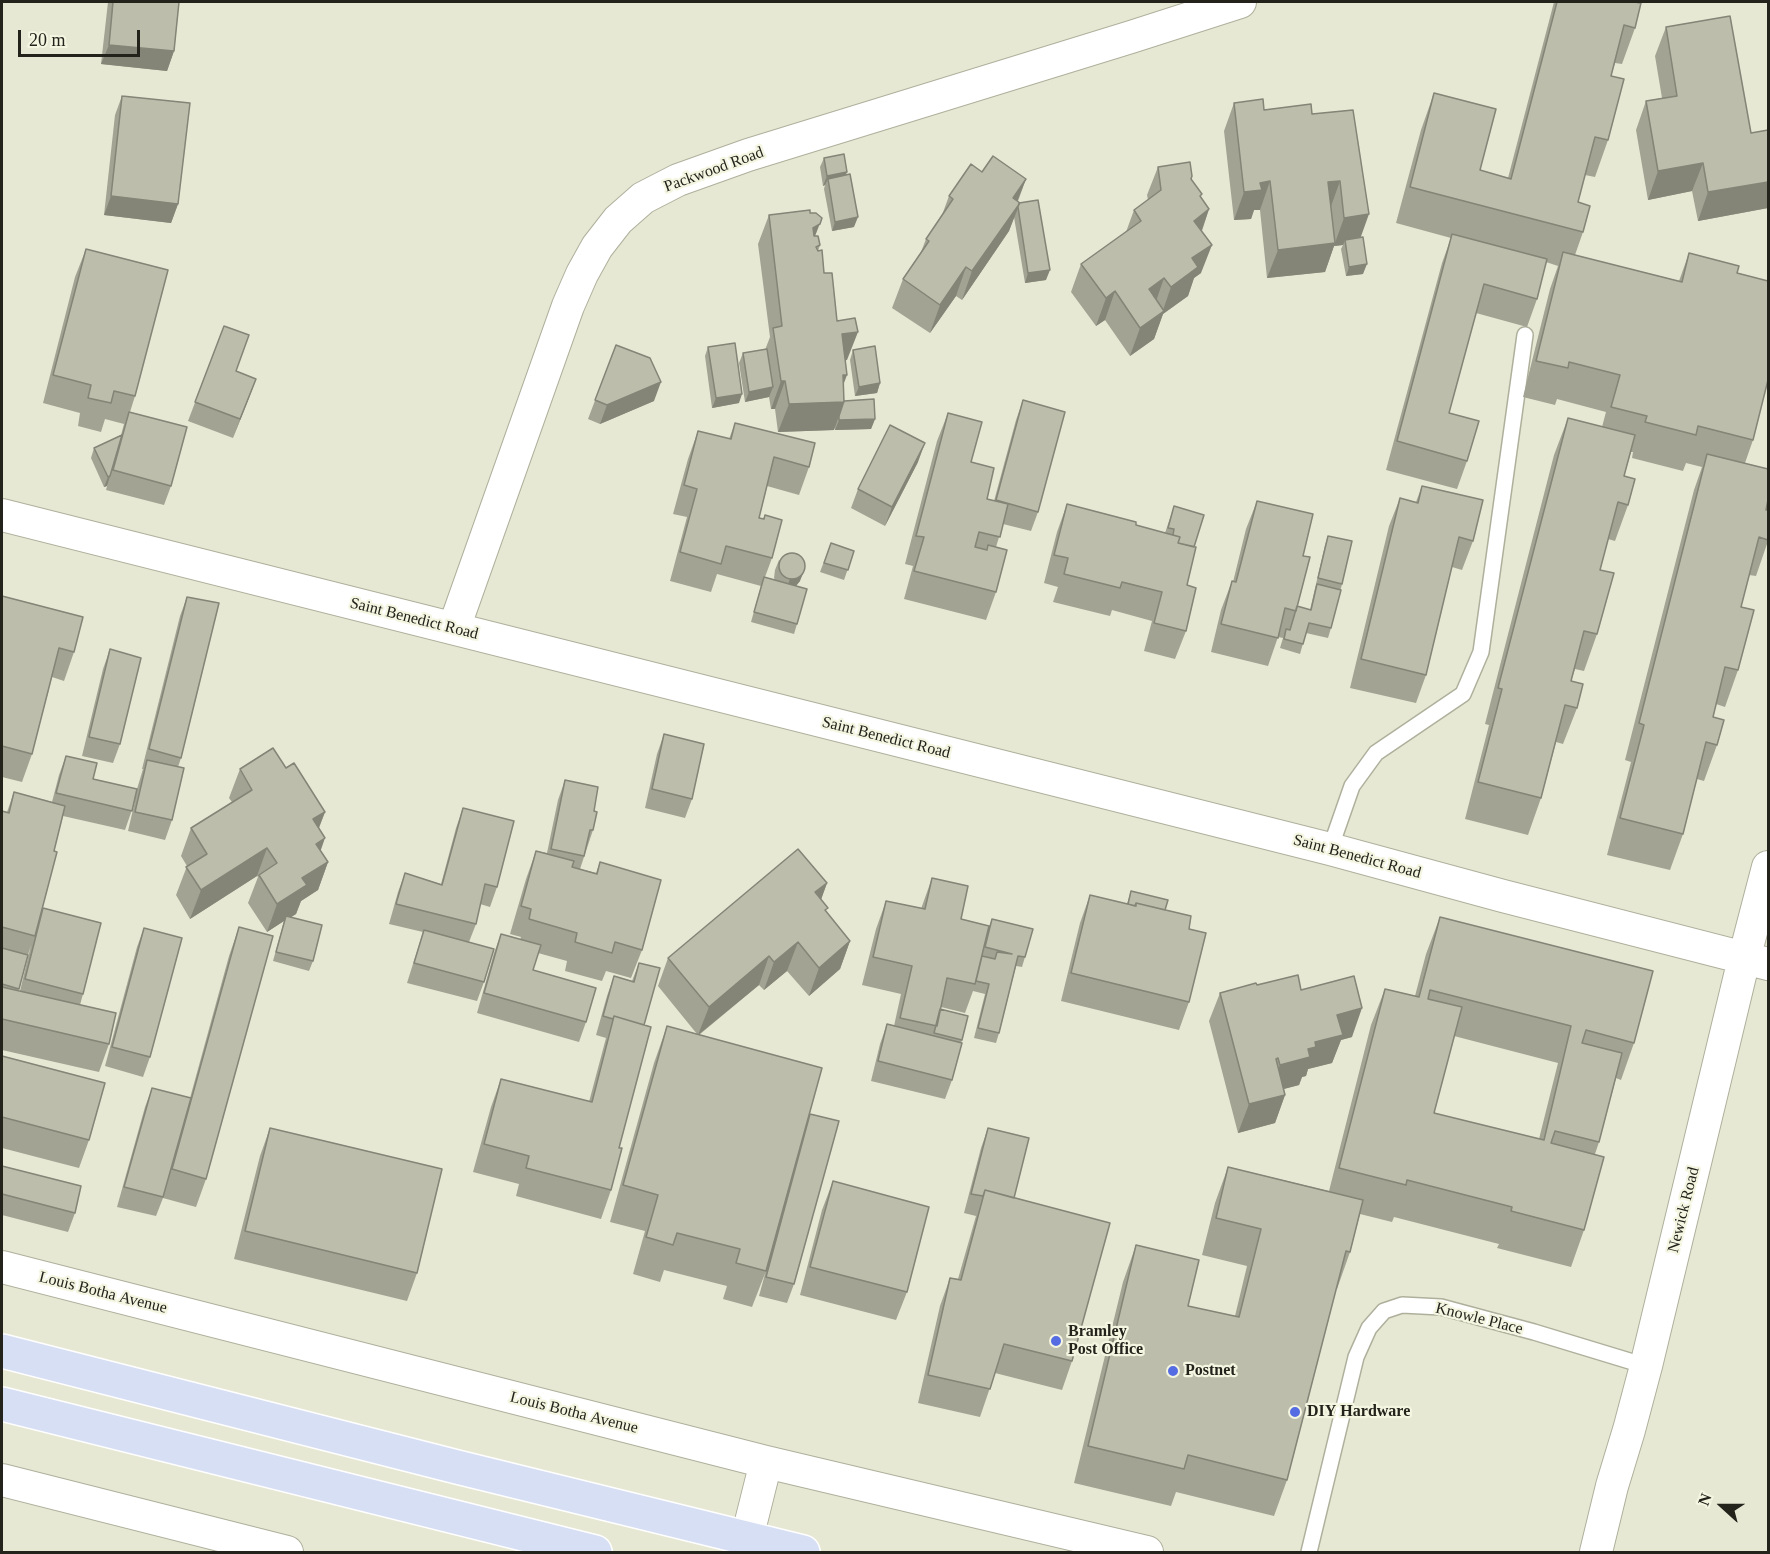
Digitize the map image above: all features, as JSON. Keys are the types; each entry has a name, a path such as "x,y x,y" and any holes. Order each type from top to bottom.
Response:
{"main road":[{"path":"2,1351 803,1552"},
{"path":"2,1404 595,1552"}],"street":[{"name":"Packwood Road","path":"454,628 568,306 582,274 597,247 618,220 643,198 678,180 748,156 1240,2"},
{"name":"Saint Benedict Road","path":"2,515 1330,849 1756,962"},
{"name":"Newick Road","path":"1596,1552 1612,1486 1756,962 1768,867"},
{"name":"Louis Botha Avenue","path":"2,1267 766,1462 1147,1552"},
{"path":"747,1538 766,1462"},
{"path":"2,1480 287,1552"}],"lane":[{"path":"1330,849 1352,786 1376,753 1463,694 1481,652 1525,335"},
{"name":"Knowle Place","path":"1309,1552 1356,1357 1369,1328 1384,1311 1402,1305 1441,1307 1646,1366"}],"building":[{"path":"113,2 179,2 174,51 109,45"},
{"path":"1557,2 1641,3 1635,28 1624,25 1611,76 1624,79 1608,140 1595,137 1578,202 1590,206 1583,232 1410,187 1434,93 1496,109 1480,170 1511,179"},
{"path":"1730,16 1751,133 1768,130 1768,182 1708,192 1703,163 1658,171 1646,101 1677,96 1666,27"},
{"path":"122,96 190,103 178,204 111,196"},
{"path":"1263,99 1264,110 1311,104 1312,114 1353,110 1369,214 1344,218 1340,181 1328,182 1335,243 1278,250 1270,181 1260,183 1262,190 1244,192 1234,103"},
{"path":"844,154 847,172 827,176 824,158"},
{"path":"993,156 1026,179 1013,198 1020,203 972,271 966,267 940,305 903,279 929,241 926,239 953,199 949,196 971,164 982,172"},
{"path":"1190,162 1191,179 1209,209 1194,221 1212,245 1192,258 1198,267 1171,287 1164,278 1149,289 1164,311 1140,328 1115,291 1106,298 1081,264 1141,221 1134,210 1161,190 1158,167"},
{"path":"850,174 858,217 835,222 828,179"},
{"path":"1038,200 1050,270 1028,273 1018,207 1019,203"},
{"path":"810,210 810,213 816,213 822,218 820,224 813,228 814,236 818,236 820,245 816,247 818,251 822,250 824,273 832,273 837,321 855,318 858,332 842,334 847,375 843,375 844,402 789,404 785,381 781,381 773,328 782,326 769,215"},
{"path":"1452,234 1547,259 1537,299 1484,284 1449,413 1479,421 1467,461 1397,441"},
{"path":"1363,237 1367,264 1349,267 1345,240"},
{"path":"86,249 168,270 135,396 114,391 111,403 88,398 91,385 53,375"},
{"path":"1563,252 1682,282 1689,253 1739,266 1737,273 1768,281 1768,380 1753,440 1698,426 1696,435 1645,422 1647,416 1611,407 1620,375 1569,362 1568,368 1536,361"},
{"path":"224,326 249,335 236,371 256,379 240,419 195,402"},
{"path":"735,343 742,394 716,398 708,347"},
{"path":"616,345 650,358 661,382 607,405 595,400"},
{"path":"875,346 880,383 859,387 853,350"},
{"path":"767,349 773,387 749,392 743,353"},
{"path":"874,399 875,419 839,420 844,401"},
{"path":"1023,400 1065,412 1038,512 996,500"},
{"path":"129,412 187,427 171,486 113,470"},
{"path":"948,413 982,422 971,462 994,468 987,499 1008,504 1000,537 979,532 975,547 987,550 988,545 1007,550 996,592 914,571 924,537 916,536"},
{"path":"1568,418 1635,435 1624,476 1635,479 1628,505 1618,502 1600,570 1614,573 1597,634 1584,631 1571,681 1583,684 1577,708 1565,705 1541,798 1478,782 1502,689 1498,688"},
{"path":"735,423 815,443 809,467 774,457 759,518 764,519 765,515 782,520 772,558 726,546 721,564 680,552 697,489 684,485 698,431 731,439"},
{"path":"890,425 925,443 892,507 858,489"},
{"path":"122,435 110,476 108,477 94,448"},
{"path":"1707,454 1768,469 1766,510 1768,510 1768,540 1759,537 1741,607 1754,610 1738,670 1725,667 1713,717 1724,720 1717,745 1706,742 1683,834 1620,818 1644,725 1639,723"},
{"path":"1422,486 1483,500 1473,541 1459,537 1426,675 1361,659 1400,498 1418,503"},
{"path":"1257,501 1313,514 1303,556 1310,557 1296,611 1285,608 1278,638 1221,624 1232,581 1236,582"},
{"path":"1067,504 1136,522 1136,525 1180,537 1178,543 1196,547 1187,585 1196,588 1186,631 1154,623 1162,592 1122,582 1120,588 1064,574 1068,558 1054,555"},
{"path":"1174,506 1204,515 1194,547 1178,543 1180,537 1173,535 1174,529 1168,528"},
{"path":"1328,536 1352,541 1342,584 1318,578"},
{"path":"831,543 854,551 848,570 824,563"},
{"path":"792,553 801,557 805,566 801,575 792,579 783,575 779,566 783,557"},
{"path":"764,577 807,589 797,624 754,612"},
{"path":"1317,584 1341,590 1331,628 1309,623 1303,644 1284,639 1286,629 1290,630 1297,606 1311,610"},
{"path":"2,596 83,617 74,652 59,648 32,754 2,746"},
{"path":"187,597 219,603 181,758 149,749"},
{"path":"110,649 141,658 120,744 89,737"},
{"path":"664,734 704,744 692,799 652,789"},
{"path":"273,748 286,768 294,763 325,812 313,819 325,838 316,844 328,862 302,878 307,885 277,904 259,875 277,863 267,848 201,890 186,867 207,854 191,828 252,790 240,769"},
{"path":"66,756 97,763 93,779 137,789 132,811 56,793"},
{"path":"147,760 184,768 172,820 135,812"},
{"path":"565,780 598,787 594,811 597,812 584,856 551,849"},
{"path":"14,792 65,806 54,851 57,852 35,936 2,927 2,811 9,813"},
{"path":"463,808 514,821 497,887 485,884 476,924 396,904 405,873 442,885"},
{"path":"798,849 827,883 815,892 828,908 825,910 850,941 819,968 798,942 774,962 769,956 709,1007 668,958"},
{"path":"536,851 574,861 572,867 597,874 600,862 661,880 642,950 615,942 612,953 575,942 577,933 529,919 531,909 521,906"},
{"path":"932,878 968,886 961,919 989,926 975,984 947,978 937,1026 900,1018 912,966 873,957 886,901 925,909"},
{"path":"1131,891 1168,900 1165,910 1136,903 1135,906 1128,904"},
{"path":"1090,895 1191,916 1189,929 1206,933 1189,1002 1071,973"},
{"path":"43,908 101,923 83,994 25,979"},
{"path":"286,916 322,925 313,961 276,952"},
{"path":"1440,917 1653,971 1634,1043 1586,1030 1582,1043 1622,1053 1599,1142 1555,1131 1551,1143 1604,1157 1584,1230 1511,1211 1512,1207 1407,1180 1406,1185 1339,1168 1385,989 1419,997","holes":["1430,990 1571,1026 1544,1140 1434,1113 1462,1007 1428,999"]},
{"path":"992,919 1033,929 1025,957 1018,956 999,1033 978,1028 989,984 976,981 982,956 995,959 997,952 1012,954 985,947"},
{"path":"239,927 273,936 206,1179 172,1169"},
{"path":"144,928 182,938 150,1057 112,1047"},
{"path":"424,930 494,949 484,982 414,963"},
{"path":"501,934 541,945 533,970 596,988 586,1022 484,993"},
{"path":"2,948 28,955 19,989 2,984"},
{"path":"639,963 660,968 644,1025 614,1016 613,1019 603,1016 614,976 634,982"},
{"path":"1298,975 1301,990 1354,976 1362,1008 1337,1015 1343,1035 1315,1042 1316,1047 1308,1049 1310,1057 1280,1065 1278,1058 1276,1059 1285,1095 1249,1104 1220,993"},
{"path":"2,987 116,1013 109,1044 2,1019"},
{"path":"940,1009 968,1016 962,1040 934,1033"},
{"path":"614,1016 651,1027 619,1148 622,1148 611,1190 526,1168 529,1156 484,1144 501,1079 592,1102"},
{"path":"887,1024 962,1043 952,1080 878,1061"},
{"path":"667,1026 822,1068 766,1271 736,1263 740,1249 677,1233 673,1245 646,1237 658,1195 623,1185"},
{"path":"2,1056 105,1083 89,1140 2,1117"},
{"path":"152,1088 191,1098 163,1197 124,1187"},
{"path":"810,1114 839,1121 794,1284 766,1277"},
{"path":"270,1128 442,1169 417,1273 245,1231"},
{"path":"988,1128 1029,1138 1014,1198 985,1190 983,1196 971,1194"},
{"path":"2,1166 81,1186 75,1213 2,1194"},
{"path":"1228,1167 1363,1200 1350,1252 1346,1251 1287,1480 1188,1455 1184,1469 1088,1446 1136,1245 1199,1260 1188,1306 1239,1317 1261,1229 1216,1218"},
{"path":"833,1181 929,1207 907,1292 810,1267"},
{"path":"985,1190 1110,1223 1072,1361 1004,1344 990,1389 928,1375 950,1278 961,1280"}],"place":[{"name":"Bramley Post Office","path":"1056,1341"},
{"name":"Postnet","path":"1173,1371"},
{"name":"DIY Hardware","path":"1295,1412"}]}
